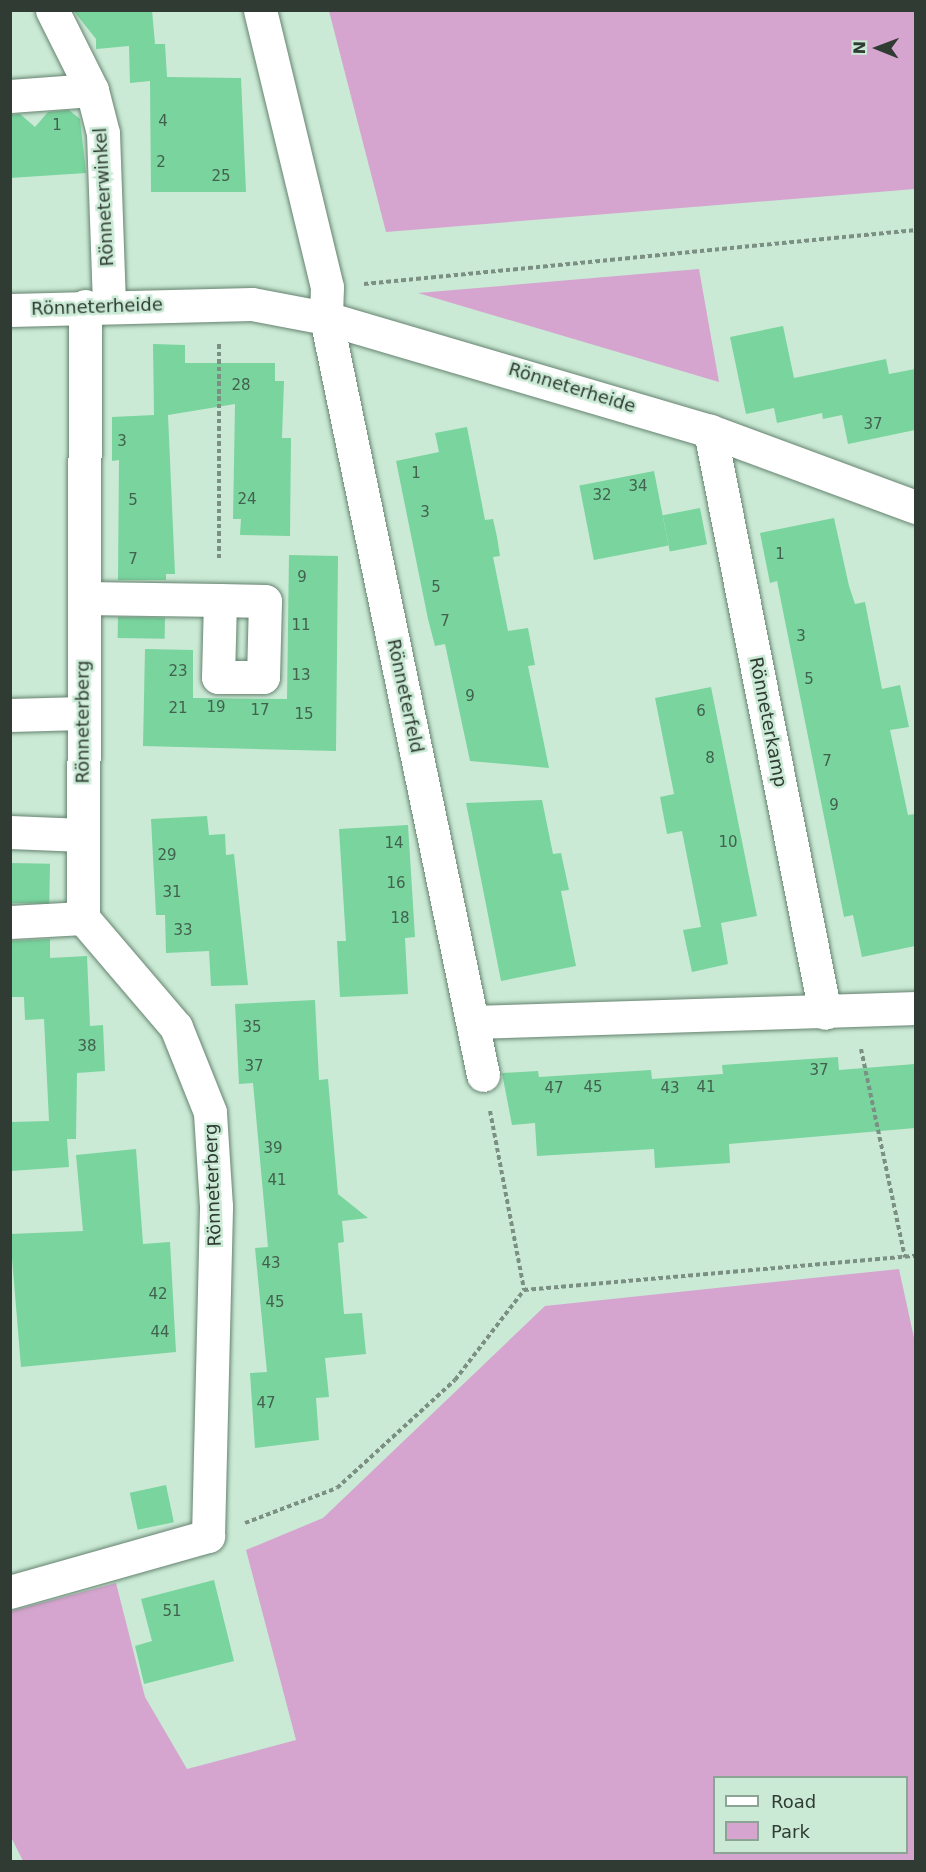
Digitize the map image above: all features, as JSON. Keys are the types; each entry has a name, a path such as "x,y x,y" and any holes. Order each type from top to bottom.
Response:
{"street":[{"name":"Rönneterwinkel","path":"52,10 92,90 104,134 97,305"},
{"name":"Rönneterfeld","path":"260,10 326,303 483,1075"},
{"path":"10,96 92,90"},
{"name":"Rönneterheide","path":"10,310 97,305 326,303 710,430 915,507"},
{"name":"Rönneterberg","path":"97,305 84,598 83,918 176,1027 210,1112 216,1206 208,1536"},
{"name":"Rönneterkamp","path":"710,430 839,1013"},
{"path":"84,598 220,600"},
{"path":"10,715 84,713"},
{"path":"10,832 83,836"},
{"path":"10,922 83,918"},
{"path":"474,1022 839,1013 915,1008"},
{"path":"10,1592 208,1536"}],"path":[{"path":"326,303 915,230"},
{"path":"220,304 220,600"},
{"path":"839,1013 905,1257"},
{"path":"483,1075 524,1290"},
{"path":"208,1536 337,1488 455,1380 524,1290 915,1256"}],"green space":[{"path":"329,11 915,11 915,189 386,232"},
{"path":"699,269 719,382 418,293"},
{"path":"899,1269 916,1347 915,1861 23,1861 11,1837 11,1611 116,1583 145,1697 187,1769 296,1740 246,1550 323,1518 545,1306"}],"building":[{"path":"73,10 152,10 155,44 165,44 167,77 241,78 246,192 151,192 150,81 130,83 129,46 96,49 96,39"},
{"path":"69,110 80,119 86,173 10,178 10,115 20,114 35,127 48,112"},
{"path":"783,326 794,378 886,359 889,374 915,369 915,430 848,444 842,415 823,419 822,413 777,423 774,408 746,414 730,337"},
{"path":"153,344 185,345 185,363 275,363 275,381 284,381 282,438 291,438 290,536 240,535 241,519 233,519 235,404 168,415 175,574 166,574 166,580 118,580 119,460 112,461 112,417 154,415"},
{"path":"467,427 485,520 493,519 497,537 500,556 493,557 508,631 528,628 535,665 528,666 549,768 470,761 445,644 435,646 428,619 396,461 439,452 435,433"},
{"path":"654,471 669,546 594,560 579,486"},
{"path":"700,508 707,544 670,552 663,515"},
{"path":"834,518 855,604 865,602 882,689 900,685 909,727 890,730 908,815 915,814 915,946 862,957 853,915 844,917 777,581 770,583 760,533"},
{"path":"289,555 338,556 336,751 143,746 145,649 193,650 193,698 287,699"},
{"path":"118,617 165,618 165,639 118,638"},
{"path":"711,687 757,916 721,923 728,964 692,972 683,930 701,927 682,831 667,834 660,797 674,794 655,698"},
{"path":"542,800 553,854 561,853 569,890 561,891 576,966 501,981 466,803"},
{"path":"207,816 209,835 225,834 226,855 234,854 248,985 211,986 209,951 166,953 165,915 156,915 151,819"},
{"path":"408,825 415,937 405,938 408,994 340,997 337,941 346,941 339,829"},
{"path":"10,863 50,864 49,904 10,903"},
{"path":"50,939 50,958 87,956 90,1026 103,1025 105,1071 77,1073 76,1139 67,1139 69,1167 10,1171 10,1122 49,1121 44,1019 25,1020 24,997 10,997 10,941"},
{"path":"315,1000 319,1080 328,1079 338,1194 368,1218 342,1221 344,1242 338,1243 344,1314 362,1313 366,1354 325,1358 329,1397 316,1398 319,1440 255,1448 250,1373 267,1372 255,1248 268,1247 253,1083 239,1084 235,1004"},
{"path":"838,1057 839,1070 915,1064 915,1128 729,1144 730,1163 655,1168 654,1149 537,1156 535,1123 512,1125 502,1073 538,1071 539,1077 651,1070 652,1079 723,1074 722,1065"},
{"path":"136,1149 143,1244 170,1242 176,1352 21,1367 10,1234 83,1231 76,1155"},
{"path":"166,1485 174,1522 138,1530 130,1493"},
{"path":"214,1580 234,1661 144,1684 135,1646 152,1641 141,1599"}]}
